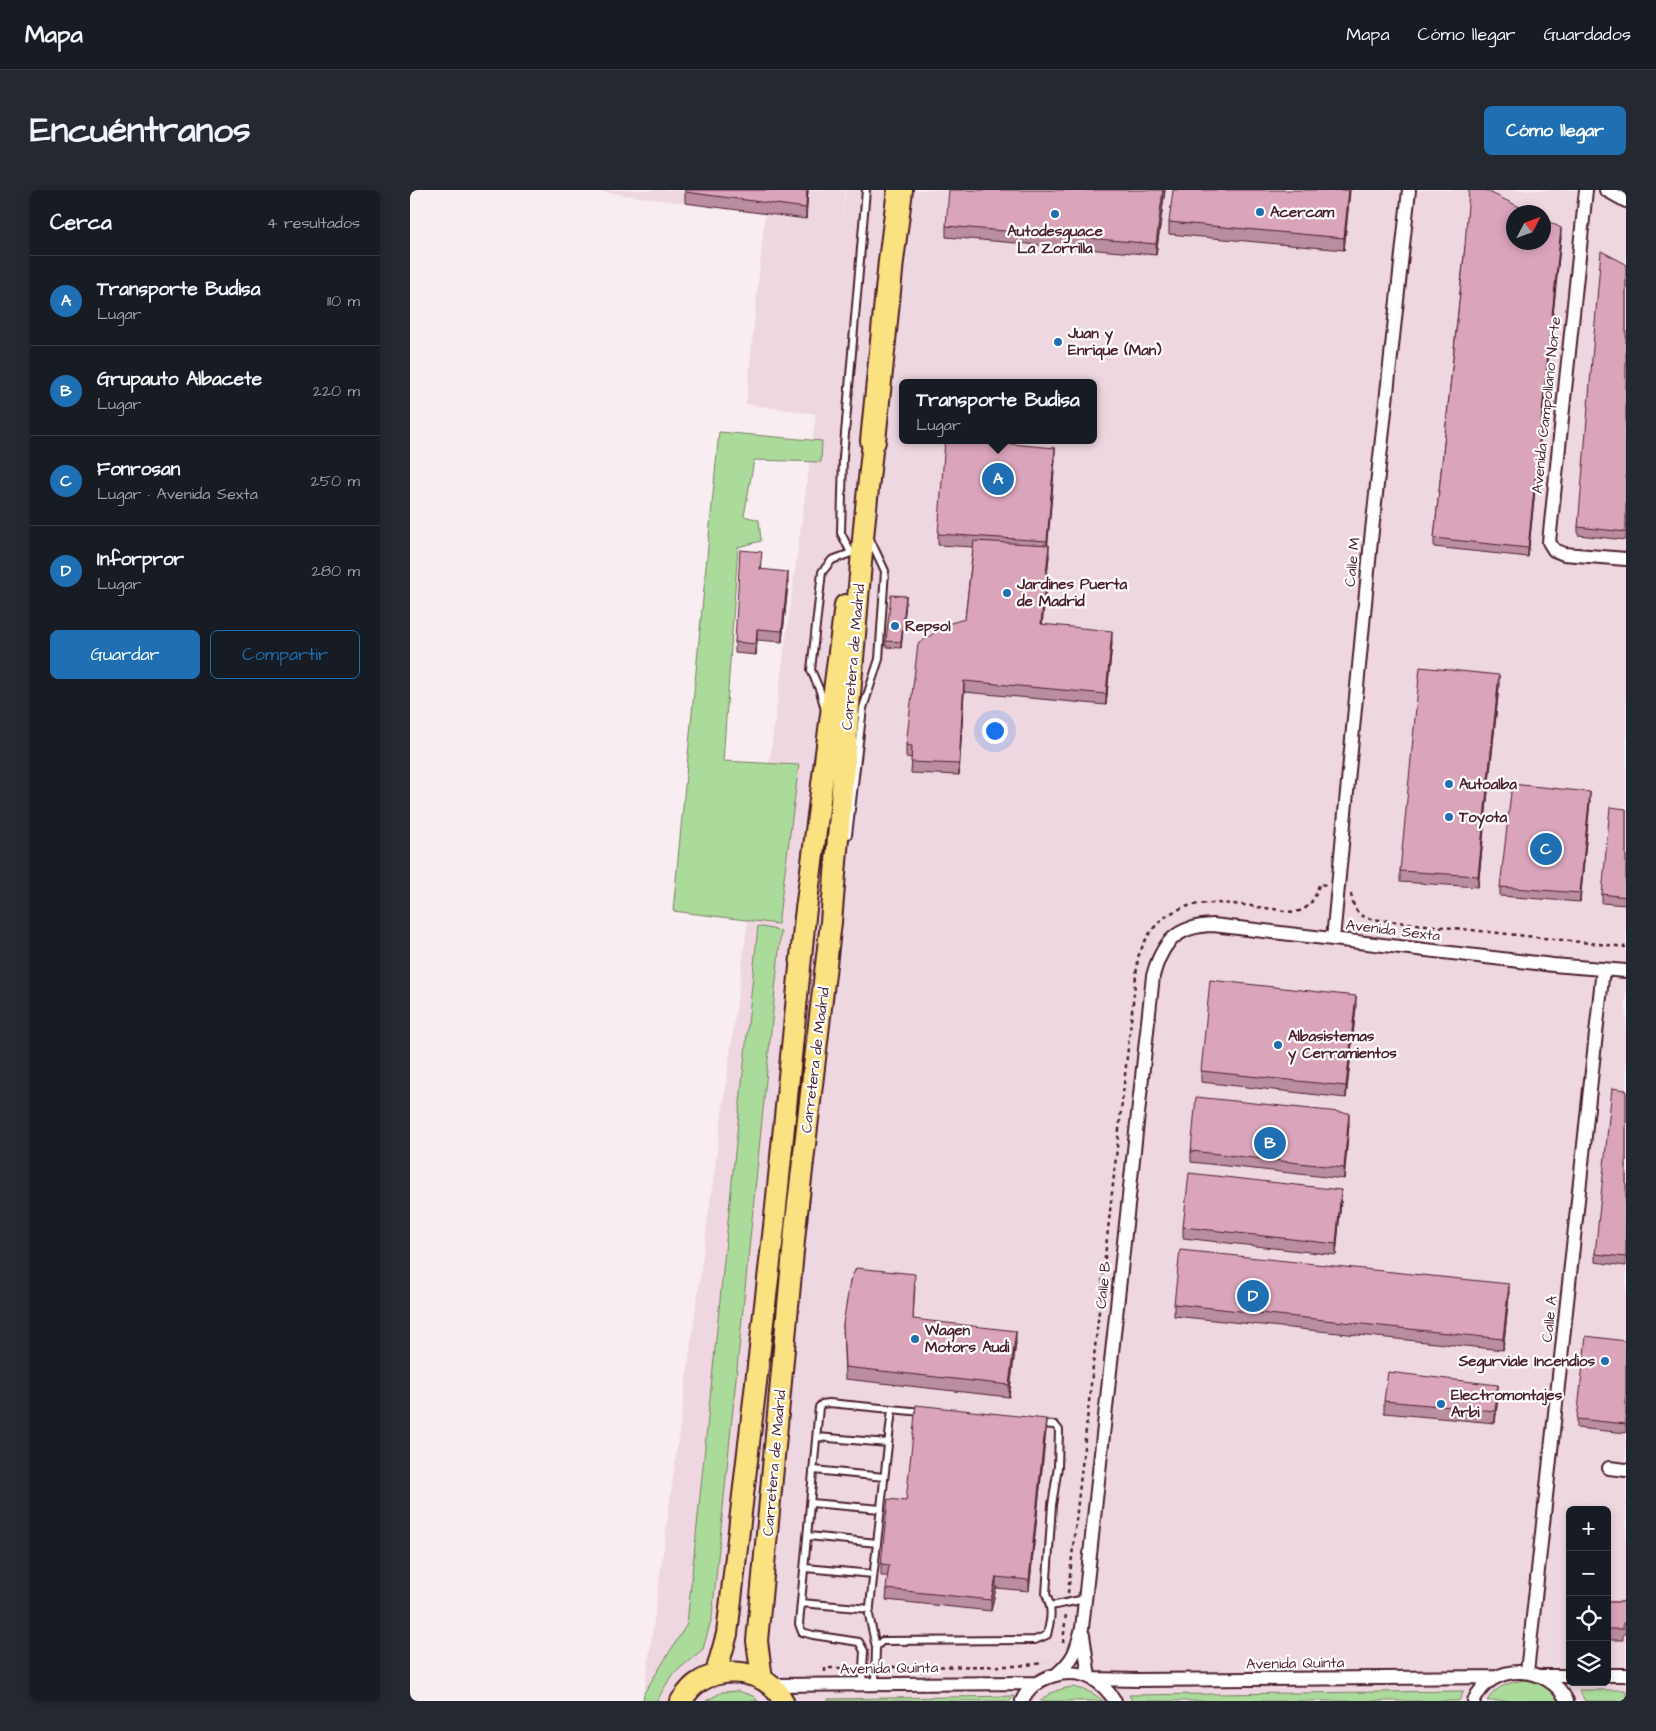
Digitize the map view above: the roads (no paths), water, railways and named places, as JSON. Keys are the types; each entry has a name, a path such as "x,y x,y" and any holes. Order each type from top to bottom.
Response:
{"highway":[{"path":"868,440 889,190"},
{"path":"898,217 900,190"},
{"path":"868,440 891,261 904,190"}],"main road":[{"name":"Carretera de Madrid","path":"716,1673 728,1634 774,1227 805,917 851,553 868,440"},
{"name":"Carretera de Madrid","path":"767,1682 757,1641 796,1230 831,922 864,527 868,440"},
{"path":"681,1701 696,1684 716,1673 740,1672 767,1682 783,1701"}],"street":[{"name":"Calle M","path":"1333,938 1370,540 1409,190"},
{"name":"Avenida Campollano Norte","path":"1586,190 1549,542 1554,550 1564,554 1626,559"},
{"path":"1606,190 1626,200"},
{"name":"Avenida Sexta","path":"1163,948 1189,928 1213,925 1333,938 1376,945 1626,971"},
{"name":"Calle B","path":"1057,1674 1070,1663 1082,1628 1153,976 1163,948"},
{"name":"Calle A","path":"1527,1672 1603,969"},
{"path":"1609,1468 1626,1470"},
{"name":"Calle B","path":"1082,1628 1091,1678"},
{"name":"Avenida Quinta","path":"1057,1674 1069,1673 1091,1678 1138,1680 1497,1677 1512,1672 1527,1672"},
{"path":"1527,1672 1542,1676 1566,1676"},
{"path":"1022,1701 1038,1682 1057,1674"},
{"path":"1611,1675 1626,1675"},
{"path":"1542,1676 1554,1684 1567,1701"},
{"path":"1474,1701 1487,1683 1497,1677"},
{"path":"1091,1678 1108,1690 1115,1701"},
{"name":"Avenida Quinta","path":"767,1682 825,1685 1038,1682"}],"lane":[{"path":"829,728 820,691 811,670 822,572 832,560 851,553 841,533 842,457 866,190"},
{"path":"847,842 863,708 879,659 885,571 864,527"},
{"path":"831,922 840,888"},
{"path":"862,1684 864,1651 859,1642 802,1632 800,1624 819,1407 822,1404 930,1413"},
{"path":"875,1684 876,1648 869,1615 892,1410"},
{"path":"876,1648 882,1641 1035,1640 1047,1635 1051,1617 1051,1606 1046,1594 1052,1505 1058,1467 1059,1430 1055,1425 1036,1424"},
{"path":"816,1437 888,1444"},
{"path":"814,1470 884,1477"},
{"path":"811,1503 881,1509"},
{"path":"808,1536 877,1543"},
{"path":"804,1568 874,1574"},
{"path":"1051,1606 1085,1599"},
{"path":"801,1603 870,1609"}],"place":[{"name":"Acercam","path":"1260,212"},
{"name":"Autodesguace La Zorrilla","path":"1055,214"},
{"name":"Juan y Enrique (Man)","path":"1058,342"},
{"name":"Transporte Budisa","path":"998,479"},
{"name":"Jardines Puerta de Madrid","path":"1007,593"},
{"name":"Repsol","path":"895,626"},
{"name":"Autoalba","path":"1449,784"},
{"name":"Toyota","path":"1449,817"},
{"name":"Fonrosan","path":"1546,849"},
{"name":"Albasistemas y Cerramientos","path":"1278,1045"},
{"name":"Grupauto Albacete","path":"1270,1143"},
{"name":"Inforpror","path":"1253,1296"},
{"name":"Wagen Motors Audi","path":"915,1339"},
{"name":"Segurviale Incendios","path":"1605,1361"},
{"name":"Electromontajes Arbi","path":"1441,1404"}]}
